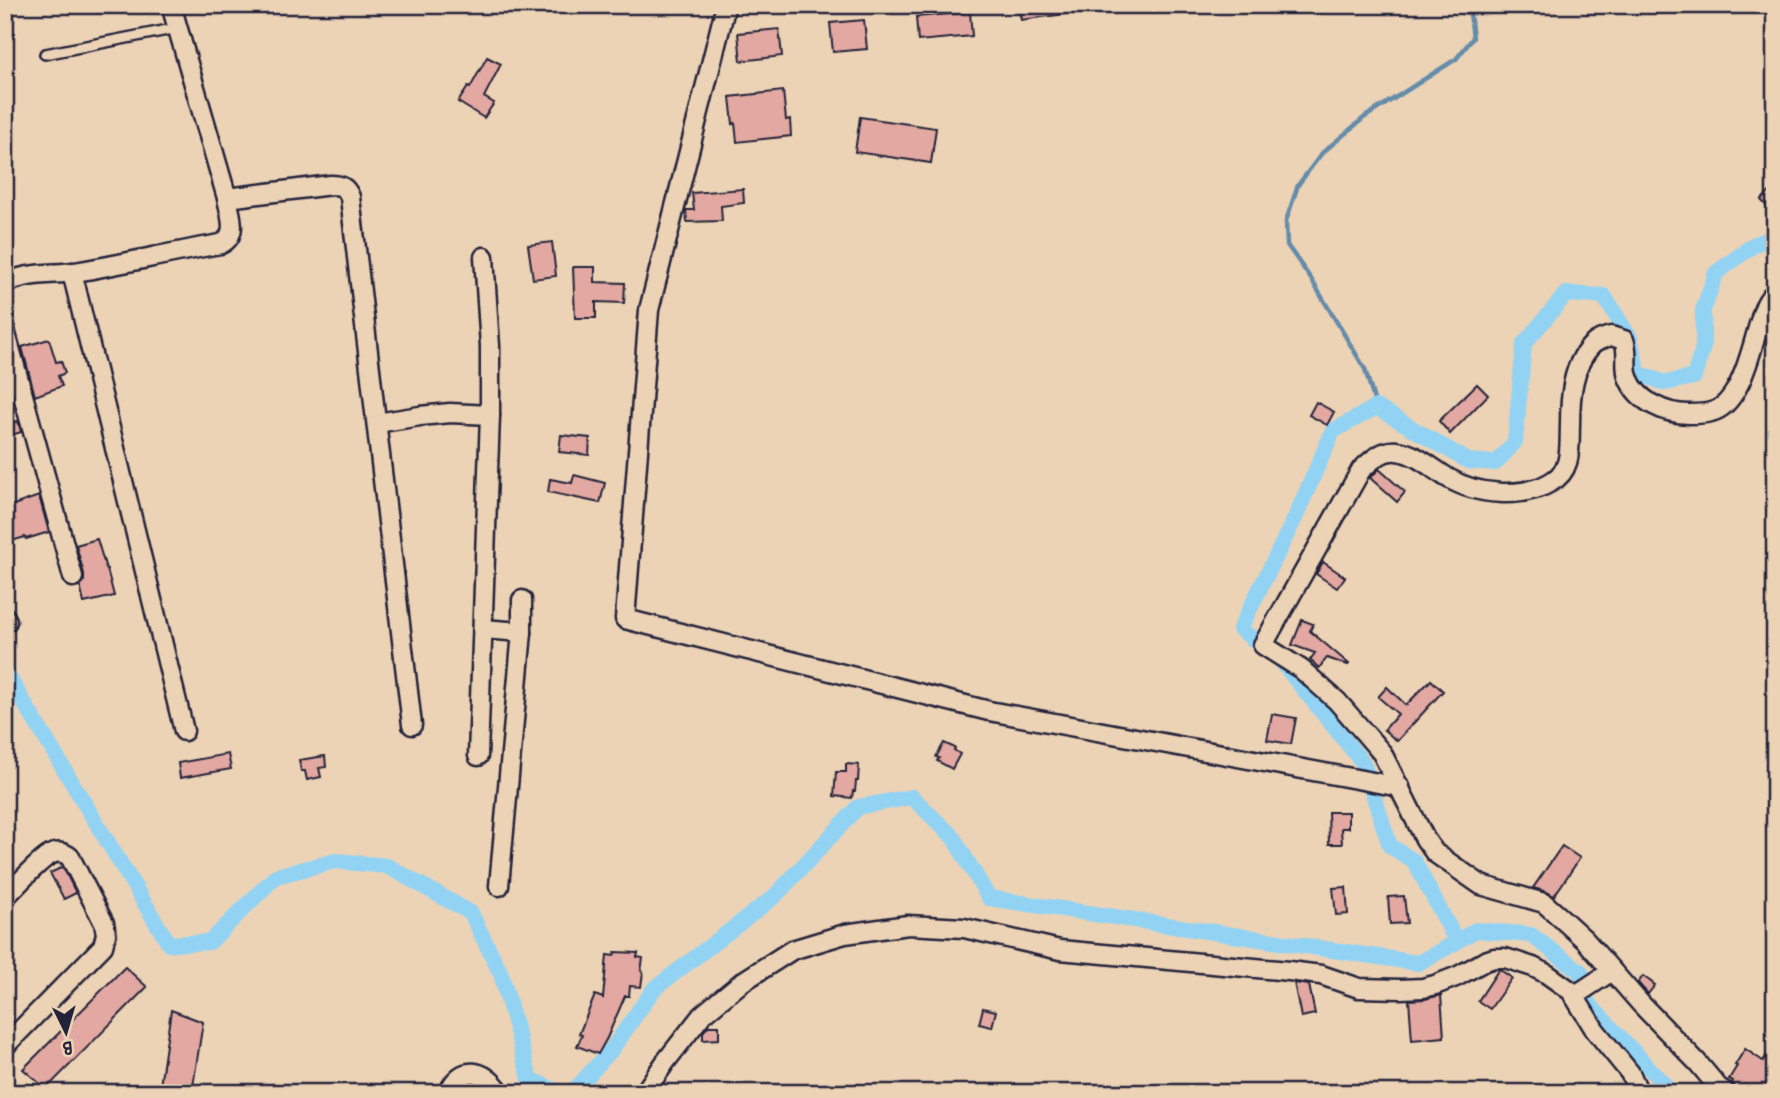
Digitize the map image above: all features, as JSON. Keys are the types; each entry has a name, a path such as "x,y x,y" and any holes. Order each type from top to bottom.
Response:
{"street":[{"path":"5,284 15,279 72,272 221,244 228,240 232,227 228,198 171,5"},
{"path":"726,5 649,310 625,619 989,711 1400,788"},
{"path":"228,198 331,185 340,185 347,190 350,197 412,725"},
{"path":"478,756 490,415 490,346 484,257"},
{"path":"72,272 184,731"},
{"path":"1726,1093 1585,940 1544,903 1481,885 1435,853 1425,839 1382,753 1337,701 1301,668 1263,645 1361,470 1374,458 1384,452 1397,451 1414,456 1451,480 1471,487 1503,492 1522,492 1553,482 1564,471 1569,459 1575,378 1593,343 1611,336 1624,340 1627,346 1628,377 1643,397 1663,410 1678,414 1713,412 1727,402 1745,375 1764,308 1775,293"},
{"path":"5,330 73,577"},
{"path":"377,423 450,413 490,415"},
{"path":"499,886 522,632 522,600"},
{"path":"483,629 522,632"},
{"path":"5,897 48,856 58,852 67,854 102,918 106,934 103,946 5,1046"},
{"path":"644,1093 702,1014 742,982 793,950 845,934 908,925 964,928 1060,950 1321,975 1359,988 1423,988 1458,976 1485,961 1505,958 1533,967 1571,991 1595,1030 1630,1073 1639,1093"},
{"path":"1574,996 1612,971"},
{"path":"448,1093 454,1080 465,1073 482,1074 493,1082 501,1093"}],"lane":[{"path":"45,54 178,28"}],"building":[{"path":"1018,5 1073,5 1074,13 1021,20"},
{"path":"970,12 972,36 918,41 916,17"},
{"path":"864,20 867,49 833,52 830,23"},
{"path":"779,29 782,56 741,61 738,33"},
{"path":"487,57 501,64 484,97 494,103 484,118 458,102 468,87 470,88"},
{"path":"783,91 786,120 790,119 791,136 737,142 730,97"},
{"path":"860,117 936,128 931,163 855,152"},
{"path":"1775,187 1775,215 1761,200"},
{"path":"743,189 744,203 721,206 722,221 687,222 686,210 694,210 692,193"},
{"path":"552,242 556,276 533,279 528,245"},
{"path":"573,267 595,267 595,282 625,283 624,303 596,302 596,318 575,318"},
{"path":"49,339 56,362 61,361 65,373 58,376 62,386 35,396 22,347"},
{"path":"1477,384 1488,395 1450,434 1439,421"},
{"path":"1316,402 1334,412 1327,425 1309,415"},
{"path":"18,421 21,432 5,437 5,424"},
{"path":"561,435 590,438 589,455 559,452"},
{"path":"1379,469 1405,492 1397,502 1370,478"},
{"path":"574,475 605,483 600,503 548,492 550,479 572,483"},
{"path":"39,496 49,532 5,543 5,508"},
{"path":"97,539 114,596 84,603 80,586 84,581 84,574 76,545"},
{"path":"1323,562 1345,577 1337,588 1316,574"},
{"path":"1302,620 1313,624 1310,631 1349,664 1327,658 1319,668 1310,660 1315,653 1292,645"},
{"path":"1431,680 1443,691 1397,741 1384,730 1398,714 1378,697 1387,687 1406,705"},
{"path":"1272,714 1296,718 1291,744 1267,740"},
{"path":"944,743 955,748 960,754 952,769 937,761 939,758 936,757"},
{"path":"228,754 231,769 180,778 178,763"},
{"path":"325,756 326,767 319,768 321,777 307,780 305,771 301,771 299,760"},
{"path":"846,764 859,765 858,781 852,798 834,796 836,772 846,772"},
{"path":"1328,812 1348,812 1348,828 1341,828 1342,844 1329,844"},
{"path":"1562,846 1580,858 1554,896 1533,888"},
{"path":"63,867 76,893 64,899 50,873"},
{"path":"1346,887 1348,914 1336,915 1333,888"},
{"path":"1404,896 1407,923 1390,924 1388,897"},
{"path":"615,952 638,953 637,957 643,958 641,987 630,986 629,996 625,996 598,1054 577,1046 582,1035 579,1034 595,995 603,998 607,955 614,956"},
{"path":"125,967 147,987 46,1089 23,1069"},
{"path":"1499,969 1512,978 1490,1009 1478,1001"},
{"path":"1643,976 1655,985 1648,994 1638,983"},
{"path":"1294,983 1309,985 1315,1014 1301,1017"},
{"path":"1441,995 1444,1037 1412,1040 1409,1000"},
{"path":"983,1008 996,1011 992,1027 979,1024"},
{"path":"171,1010 203,1022 192,1093 159,1093"},
{"path":"708,1026 719,1026 719,1039 703,1040 703,1032"},
{"path":"1775,1044 1775,1071 1761,1093 1737,1093 1733,1081 1729,1079 1745,1049 1763,1061"}],"waterway":[{"path":"1376,407 1365,369 1311,279 1287,245 1286,221 1298,185 1322,153 1365,117 1456,59 1473,38 1469,5"},
{"path":"1457,942 1414,861 1390,846 1363,763 1280,660 1240,629 1295,518 1333,431 1376,407 1468,461 1496,463 1515,442 1524,344 1566,294 1604,296 1630,338 1638,373 1665,383 1694,377 1703,347 1703,310 1716,273 1755,244 1775,237"},
{"path":"5,671 169,944 210,942 276,876 336,861 387,866 471,913 501,974 530,1079 560,1093"},
{"path":"572,1093 612,1049 654,989 775,896 858,807 912,797 953,837 989,898 1418,963 1476,930 1531,935 1581,972 1586,1001 1665,1085 1667,1093"}]}
